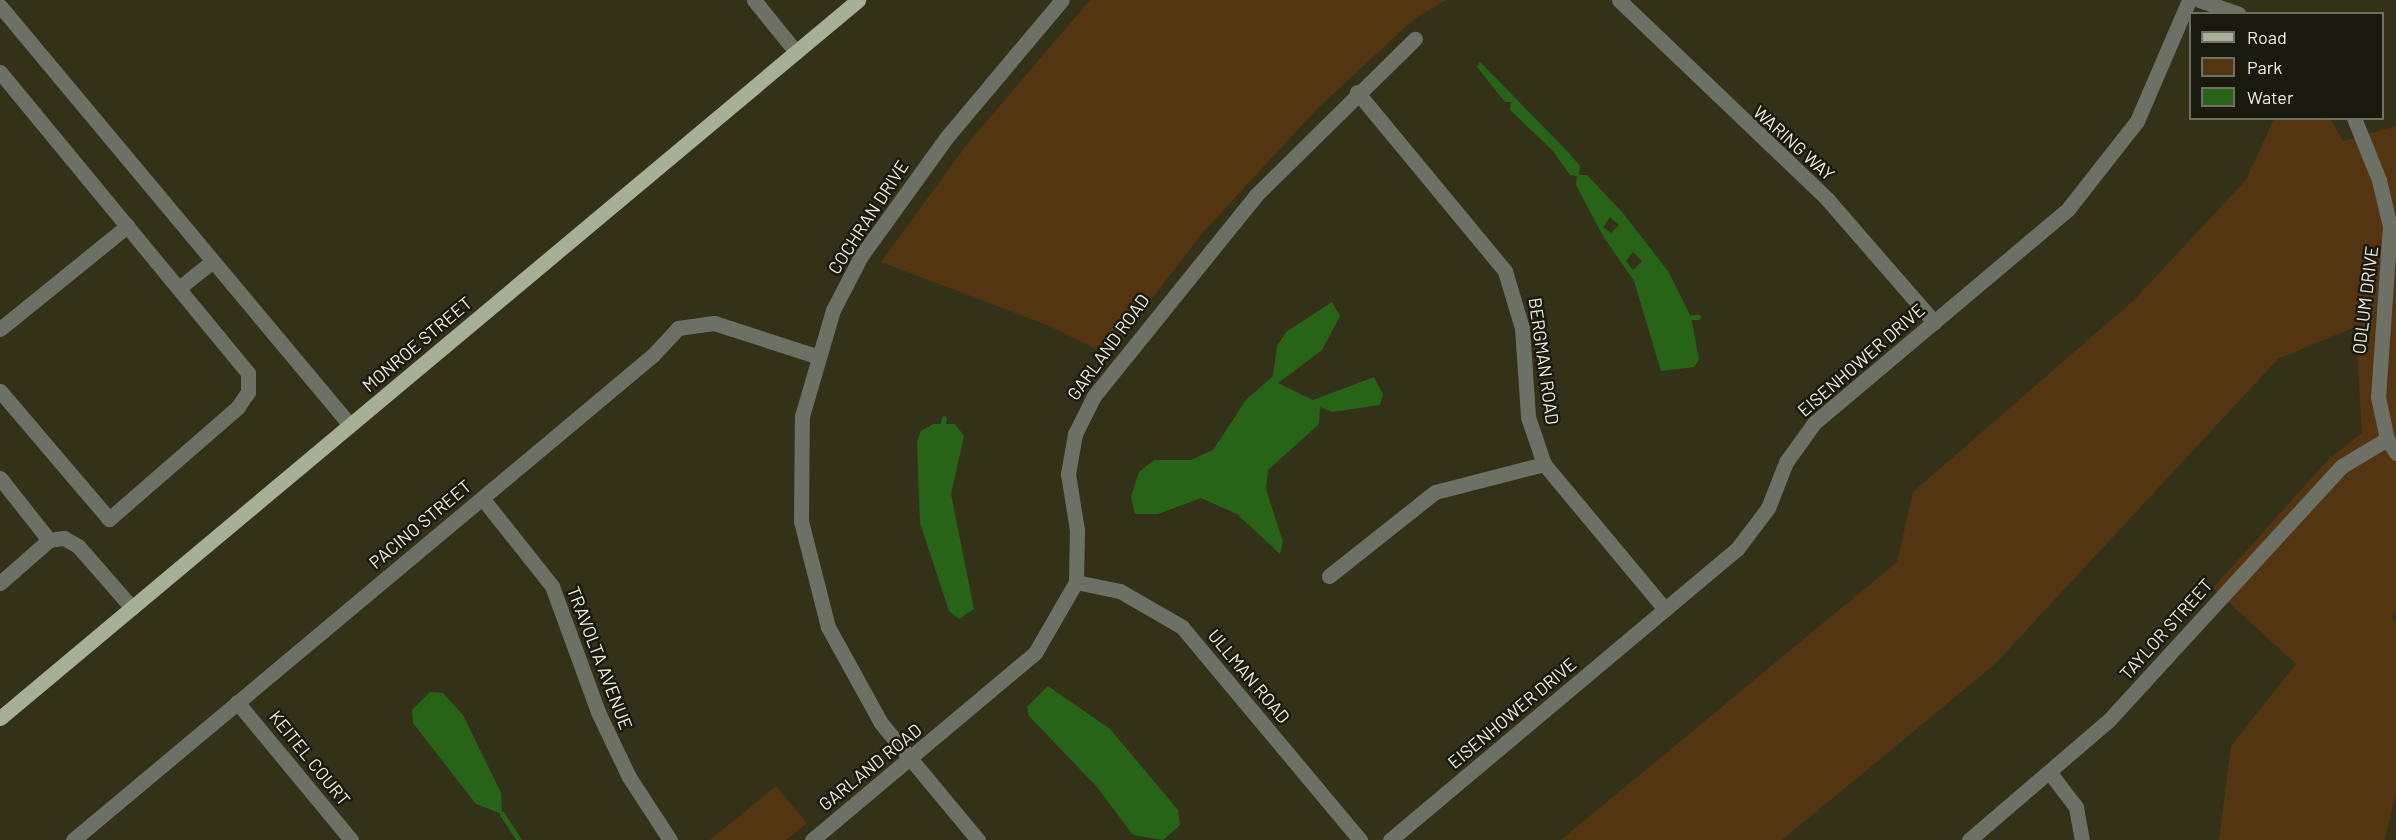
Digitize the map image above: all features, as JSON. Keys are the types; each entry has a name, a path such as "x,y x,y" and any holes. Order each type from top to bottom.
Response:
{"main road":[{"name":"MONROE STREET","path":"0,718 858,0"}],"street":[{"path":"754,0 796,52"},
{"name":"COCHRAN DRIVE","path":"978,840 910,759 853,680 814,586 798,471 802,416 816,356 833,310 893,208 1062,0"},
{"name":"WARING WAY","path":"1619,0 1828,200 1934,322"},
{"name":"EISENHOWER DRIVE","path":"1390,840 1665,609 1753,531 1786,462 1814,423 2068,209 2118,150 2154,89 2189,0"},
{"path":"2199,0 2233,12"},
{"path":"0,6 350,425"},
{"name":"GARLAND ROAD","path":"812,840 1035,653 1076,582 1077,530 1069,464 1075,434 1094,396 1193,266 1357,92 1416,39"},
{"path":"0,72 248,373 248,392 238,407 109,519 0,391"},
{"name":"BERGMAN ROAD","path":"1357,92 1505,271 1522,328 1528,417 1544,464 1665,609"},
{"name":"ODLUM DRIVE","path":"2355,120 2379,180 2390,226 2391,269 2377,364 2387,439 2396,453"},
{"path":"0,329 127,226"},
{"path":"179,288 213,261"},
{"name":"PACINO STREET","path":"73,840 689,323 714,323 816,356"},
{"name":"TAYLOR STREET","path":"1968,840 2050,773 2109,720 2342,466 2387,439"},
{"path":"1329,576 1435,492 1544,464"},
{"path":"0,478 49,540"},
{"name":"TRAVOLTA AVENUE","path":"482,498 552,586 601,720 670,840"},
{"path":"0,583 49,540 64,538 78,546 132,608"},
{"name":"ULLMAN ROAD","path":"1076,582 1129,595 1182,627 1360,840"},
{"name":"KEITEL COURT","path":"237,702 351,840"},
{"path":"2050,773 2076,807 2082,840"}],"green space":[{"path":"1090,0 1446,0 1414,19 1317,109 1204,231 1108,355 1047,325 881,262 968,143"},
{"path":"2274,120 2331,120 2343,141 2396,126 2396,613 2391,617 2396,623 2396,792 2385,840 2219,840 2231,746 2296,664 2213,588 2329,459 2362,433 2357,350 2362,324 2278,359 1994,665 1782,840 1561,840 1897,562 1913,492 2134,300 2246,180"},
{"path":"776,786 807,823 786,840 710,840"}],"water":[{"path":"1480,62 1568,152 1580,166 1579,175 1587,175 1622,212 1668,271 1691,317 1699,360 1694,367 1661,371 1634,281 1603,236 1576,185 1577,176 1570,175 1552,150 1510,110 1511,102 1505,102 1477,67","holes":["1610,217 1619,225 1611,233 1603,227","1633,252 1642,261 1633,270 1626,261"]},
{"path":"1332,302 1340,316 1322,350 1278,383 1313,400 1374,377 1383,394 1380,405 1332,412 1320,407 1319,424 1268,470 1266,489 1283,542 1280,554 1237,514 1201,498 1158,514 1135,514 1131,497 1139,472 1154,460 1191,460 1213,450 1246,400 1273,376 1277,346 1286,332"},
{"path":"933,424 955,424 964,436 951,494 974,609 959,619 949,611 920,523 917,441 921,431"},
{"path":"1048,686 1110,729 1178,810 1180,825 1163,840 1133,835 1097,787 1029,716 1027,707"},
{"path":"430,692 443,693 463,715 501,793 502,814 476,804 413,723 412,710"}],"waterway":[{"path":"1691,317 1698,317"},
{"path":"942,426 944,418"},
{"path":"502,814 519,840"}]}
